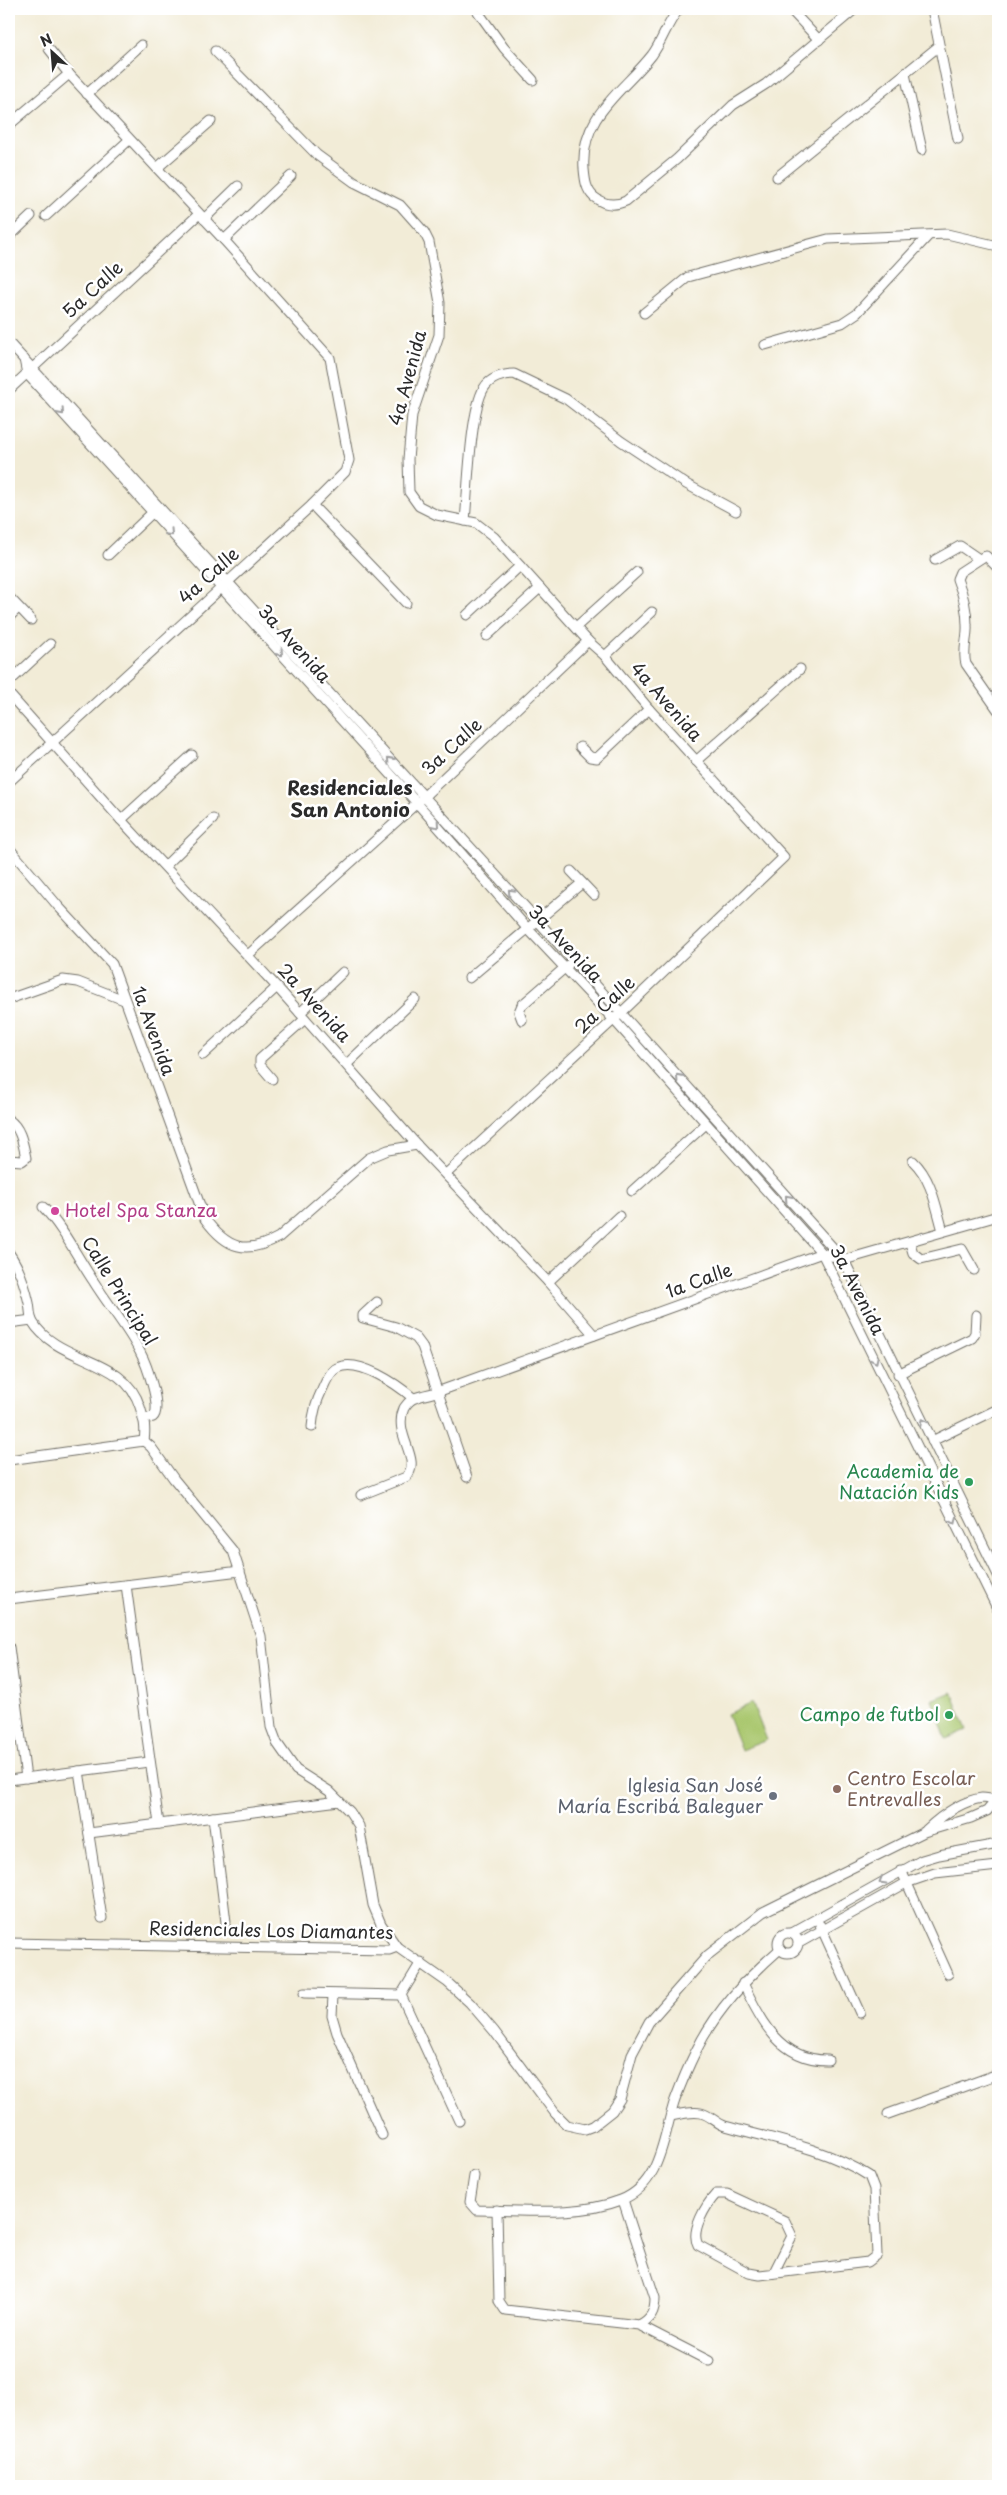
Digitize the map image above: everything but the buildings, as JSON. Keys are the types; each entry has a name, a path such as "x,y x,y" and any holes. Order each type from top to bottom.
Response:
{"street":[{"path":"476,9 504,48 533,80"},
{"path":"679,9 665,28 652,54 599,113 590,134 584,166 586,184 589,192 601,202 618,204 626,201 677,158 733,105 766,84 855,9"},
{"path":"790,9 819,40"},
{"path":"932,9 958,139"},
{"path":"87,94 141,45"},
{"path":"777,177 939,46"},
{"path":"49,49 129,140 224,240 291,176"},
{"name":"4a Avenida","path":"215,51 317,155 354,182 400,205 424,232 429,242 440,303 439,335 412,415 409,452 409,492 419,506 437,515 476,523 485,530 588,641 605,656 649,708 784,858"},
{"path":"9,125 69,74"},
{"path":"905,74 922,150"},
{"path":"156,168 211,120"},
{"path":"46,216 129,140"},
{"name":"5a Calle","path":"9,390 202,216 238,186"},
{"path":"9,237 31,216"},
{"path":"644,313 688,278 828,240 947,234 998,246"},
{"path":"765,345 842,323 857,313 928,236"},
{"name":"4a Calle","path":"9,782 346,472 349,464 330,358 224,240"},
{"name":"3a Avenida","path":"9,343 24,360 30,371 152,513 224,584"},
{"name":"3a Avenida","path":"30,371 420,800 537,920 844,1260 898,1374 998,1575"},
{"path":"465,521 472,440 480,395 486,384 507,374 514,374 566,399 663,469 736,511"},
{"path":"312,505 406,603"},
{"path":"108,555 152,513"},
{"path":"935,560 960,546 979,559"},
{"path":"998,568 986,556 957,575 964,597 968,625 964,657 970,671 998,710"},
{"path":"467,615 520,566"},
{"path":"576,628 637,572"},
{"path":"487,636 540,588"},
{"path":"9,597 31,620"},
{"path":"9,617 18,608"},
{"path":"605,656 652,612"},
{"name":"3a Calle","path":"248,955 420,800 588,641"},
{"path":"9,682 50,644"},
{"path":"696,761 800,669"},
{"name":"2a Avenida","path":"9,694 121,820 347,1064 417,1145 548,1282 594,1335"},
{"path":"580,747 590,757 597,758 649,708"},
{"path":"121,820 192,755"},
{"name":"3a Avenida","path":"420,800 477,872 614,1020 822,1253 998,1610"},
{"path":"165,866 213,819"},
{"name":"1a Avenida","path":"9,848 58,906 112,964 205,1219 216,1234 231,1245 244,1248 262,1246 279,1237 369,1158 388,1150 417,1145"},
{"name":"2a Calle","path":"446,1174 621,1014 784,858"},
{"path":"477,872 485,865"},
{"path":"571,872 594,895"},
{"path":"469,978 582,883"},
{"path":"522,1020 519,1012 522,1005 564,967 575,962"},
{"path":"272,1078 260,1065 260,1059 343,972"},
{"path":"9,999 63,980 78,982 124,1000"},
{"path":"203,1055 277,987"},
{"path":"347,1064 415,999"},
{"path":"9,1120 20,1133 26,1158 22,1161 9,1160"},
{"path":"632,1191 706,1124"},
{"path":"913,1161 924,1173 930,1187 943,1231"},
{"name":"Calle Principal","path":"43,1206 57,1221 90,1278 141,1354 156,1396 156,1410 153,1417 144,1419"},
{"path":"548,1282 619,1216"},
{"path":"822,1253 844,1260 910,1243 943,1231 998,1216"},
{"path":"801,1230 810,1222"},
{"path":"910,1243 912,1253 921,1259 962,1249 974,1270"},
{"path":"9,1253 22,1280 32,1320 58,1346 121,1378 136,1394 146,1430 144,1441"},
{"name":"1a Calle","path":"413,1398 437,1392 822,1253"},
{"path":"377,1302 362,1318 396,1327 416,1338 425,1353 467,1477"},
{"path":"898,1374 972,1338 976,1333 976,1315"},
{"path":"9,1323 32,1320"},
{"path":"312,1427 314,1411 322,1388 335,1368 355,1366 387,1378 413,1398 408,1402 400,1420 402,1437 412,1462 411,1472 406,1477 361,1495"},
{"path":"932,1441 998,1409"},
{"path":"9,1460 144,1441 151,1446 174,1479 227,1542 240,1571 262,1636 271,1727 276,1743 296,1770 329,1791 359,1826 373,1906 381,1924 398,1947"},
{"path":"9,1599 240,1571"},
{"path":"126,1585 159,1824"},
{"path":"9,1647 26,1778"},
{"path":"9,1780 149,1762"},
{"path":"79,1771 102,1918"},
{"name":"Residenciales Los Diamantes","path":"924,1832 945,1813 965,1804 984,1798 997,1800"},
{"name":"Residenciales Los Diamantes","path":"9,1943 389,1950 398,1947 421,1962 470,2003 494,2031 555,2113 567,2125 585,2129 593,2126 612,2111 620,2099 632,2054 649,2022 708,1955 764,1912 924,1832 988,1811 997,1800"},
{"path":"89,1833 339,1801"},
{"path":"212,1817 226,1922"},
{"path":"998,1844 930,1857 901,1870 791,1933 785,1933 780,1937 778,1943 780,1949 786,1953 793,1952 798,1943 906,1883 935,1873 998,1866"},
{"path":"901,1870 948,1974"},
{"path":"818,1918 860,2014"},
{"path":"791,1933 796,1936 798,1943"},
{"path":"474,2176 470,2202 478,2210 565,2210 592,2207 622,2200 649,2177 659,2161 671,2116 696,2050 715,2018 743,1984 780,1949"},
{"path":"401,1995 421,1962"},
{"path":"743,1984 765,2027 778,2041 794,2053 814,2061 828,2060"},
{"path":"304,1993 401,1995"},
{"path":"333,1995 332,2016 337,2033 382,2135"},
{"path":"401,1995 459,2121"},
{"path":"888,2114 998,2074"},
{"path":"671,2116 701,2113 723,2125 751,2131 775,2141 815,2151 870,2176 874,2189 877,2255 874,2258 868,2262 760,2275 749,2273 698,2245 694,2235 716,2194 727,2194 784,2220 792,2236 774,2272"},
{"path":"622,2200 655,2298 653,2313 647,2321 639,2325"},
{"path":"497,2210 499,2301 505,2310 639,2325 710,2361"}],"green space":[{"name":"Campo de futbol","path":"952,1692 967,1730 946,1739 932,1700"},
{"path":"752,1703 767,1740 741,1750 727,1714"}],"place":[{"name":"Hotel Spa Stanza","path":"55,1211"},
{"name":"Academia de Natación Kids","path":"969,1482"},
{"name":"Campo de futbol","path":"949,1715"},
{"name":"Centro Escolar Entrevalles","path":"837,1789"},
{"name":"Iglesia San José María Escribá Baleguer","path":"773,1796"}],"district":[{"name":"Residenciales San Antonio","path":"350,799"}]}
